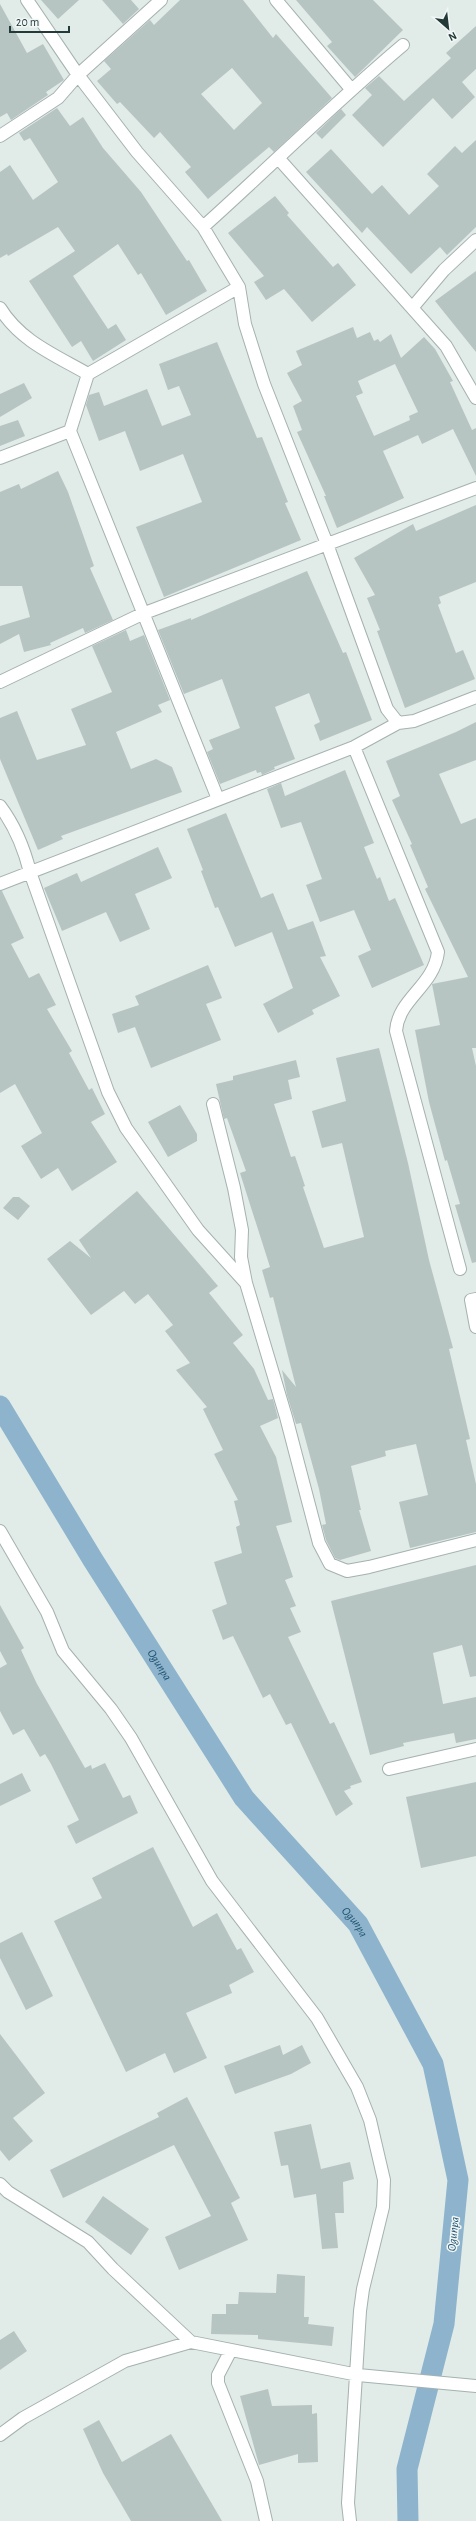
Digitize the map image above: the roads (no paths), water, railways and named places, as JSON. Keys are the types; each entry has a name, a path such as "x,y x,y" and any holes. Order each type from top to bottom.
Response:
{"street":[{"path":"27,0 78,76 137,152 203,227 239,287 245,324 264,384 327,544 387,709 398,723"},
{"path":"0,136 58,98 78,76 161,0"},
{"path":"276,0 351,89"},
{"path":"203,227 279,159 351,89 403,45"},
{"path":"279,159 446,346 476,398"},
{"path":"412,308 444,270 476,240"},
{"path":"218,799 142,614 70,431 88,374 239,287"},
{"path":"0,308 9,323 27,340 88,374"},
{"path":"0,458 70,431"},
{"path":"0,682 142,614 476,488"},
{"path":"0,884 354,747 398,723 414,721 476,697"},
{"path":"354,747 438,952 436,963 426,981 397,1018 396,1031 460,1270"},
{"path":"0,806 10,819 24,849 30,872 108,1092 126,1128 198,1230 246,1283"},
{"path":"213,1104 234,1188 242,1230 241,1257 246,1283 286,1418 319,1543 330,1564 347,1571 369,1567 476,1540"},
{"path":"476,1299 471,1300 476,1327"},
{"path":"2,1538 47,1612 63,1651 111,1710 131,1738 212,1881 317,2018 357,2087 370,2120 384,2180 383,2207 363,2289 348,2503 350,2521"},
{"path":"389,1768 476,1749"},
{"path":"0,2184 8,2192 88,2242 191,2342"},
{"path":"0,2435 23,2418 125,2361 191,2342 370,2377 476,2386"},
{"path":"231,2350 218,2375 218,2383 257,2480 266,2521"}],"waterway":[{"name":"Ogunpa","path":"0,1406 93,1560 244,1798 358,1924 433,2064 458,2180 444,2324 407,2469 408,2521"}]}
